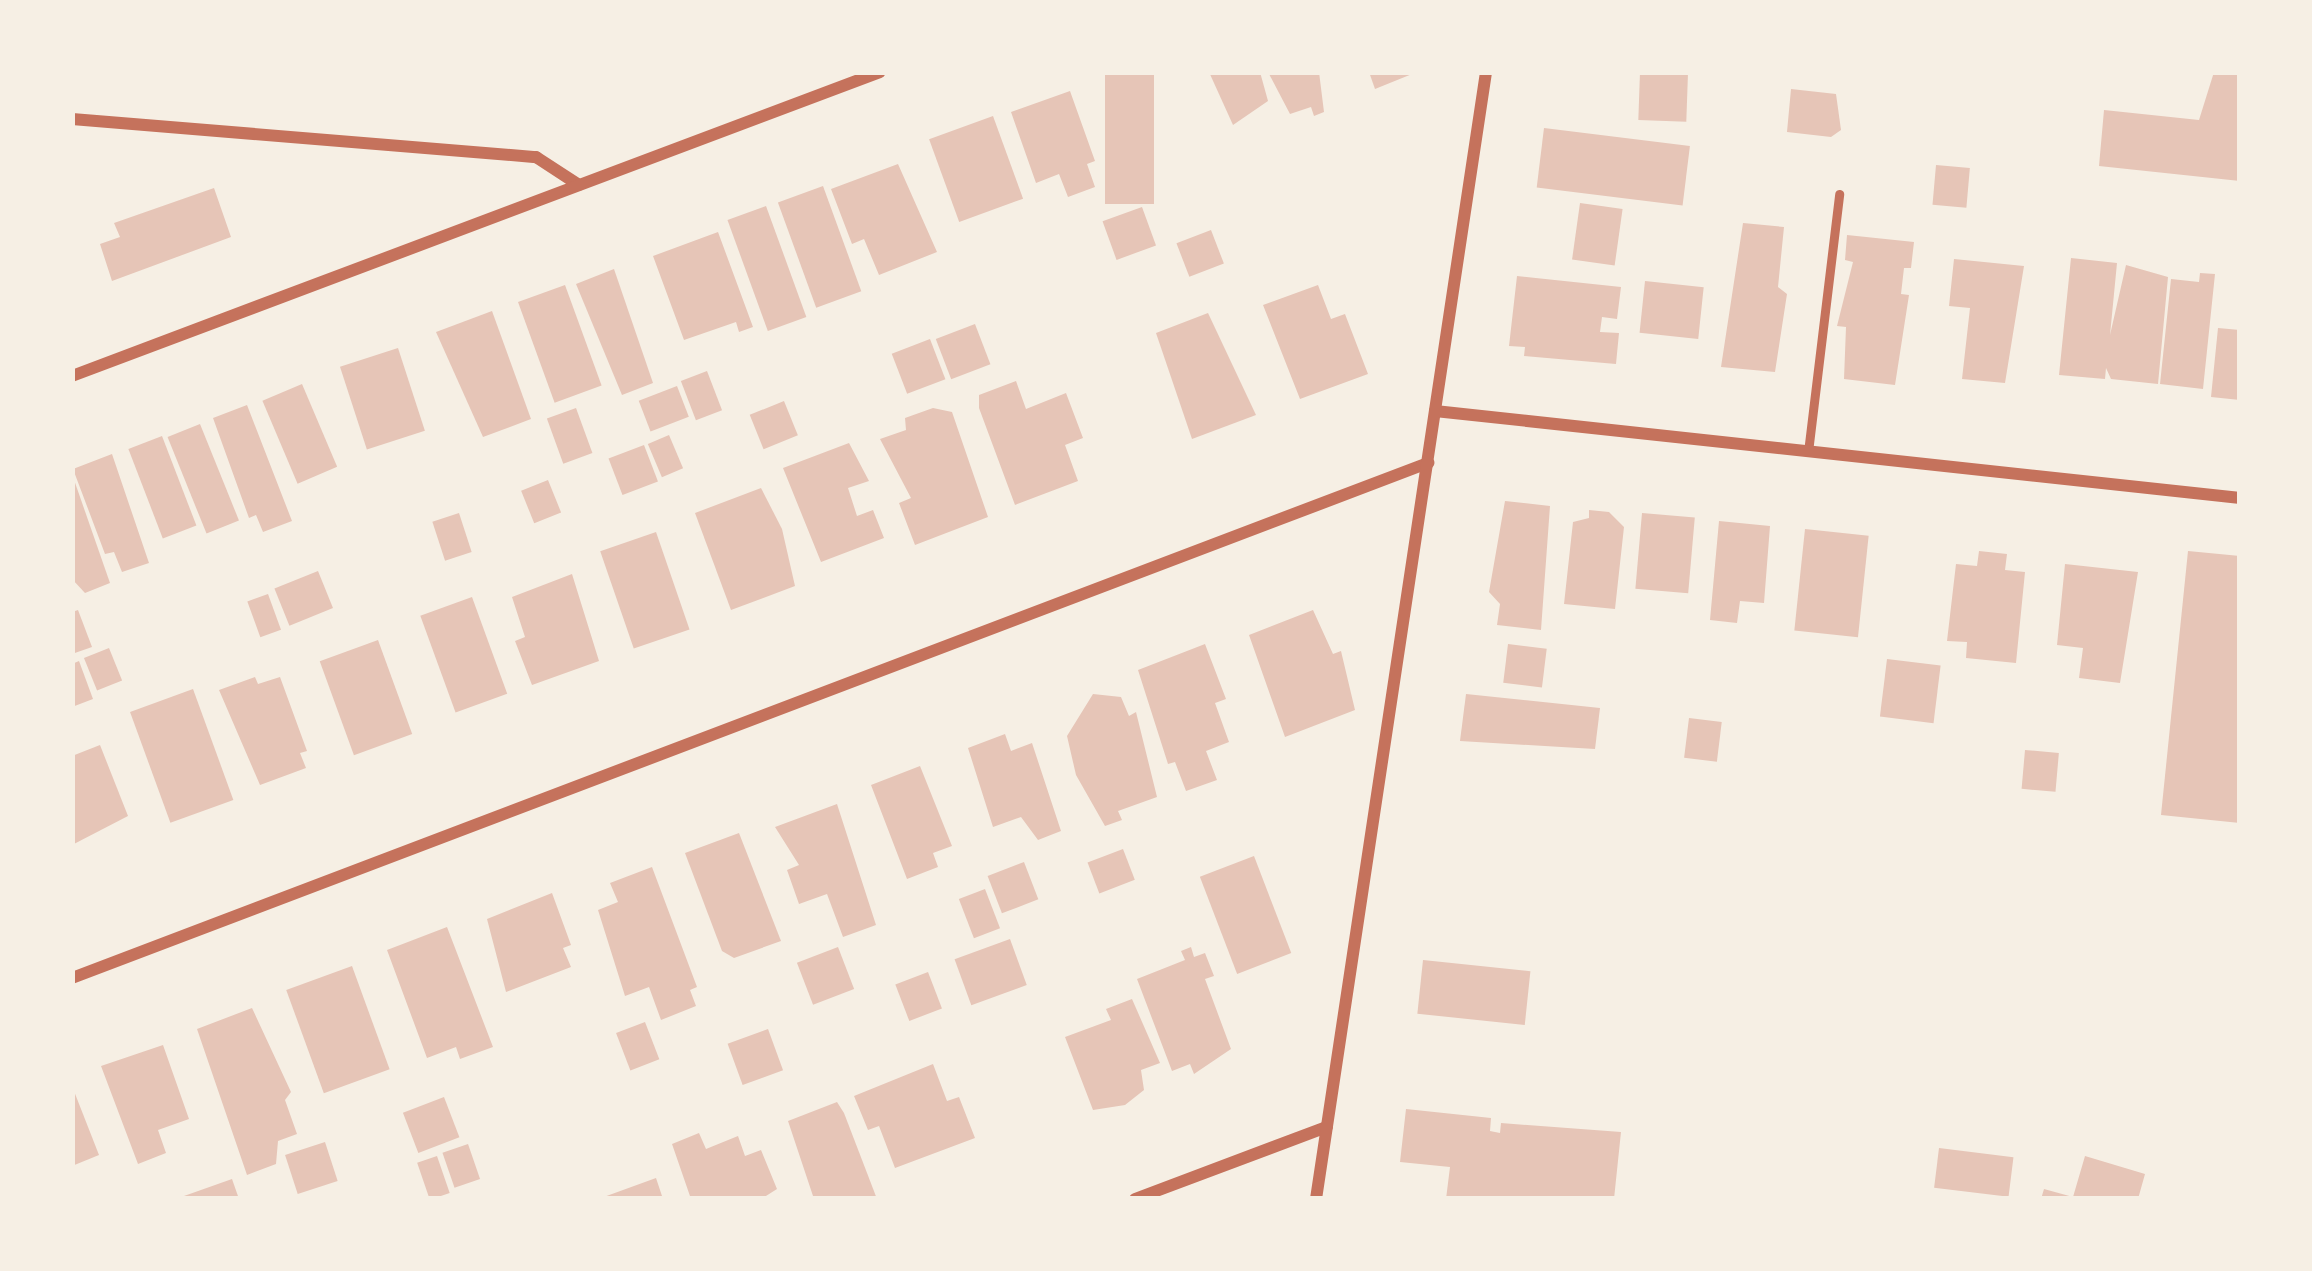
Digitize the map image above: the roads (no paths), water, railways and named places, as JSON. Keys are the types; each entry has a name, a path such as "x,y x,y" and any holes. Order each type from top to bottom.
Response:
{"street":[{"path":"72,376 880,72"},
{"path":"1316,1199 1486,72"},
{"path":"72,119 536,158 561,166 579,185"},
{"path":"1435,411 2240,498"},
{"path":"72,978 1428,463"},
{"path":"1135,1199 1327,1127"}],"lane":[{"path":"1808,452 1839,194"}]}
